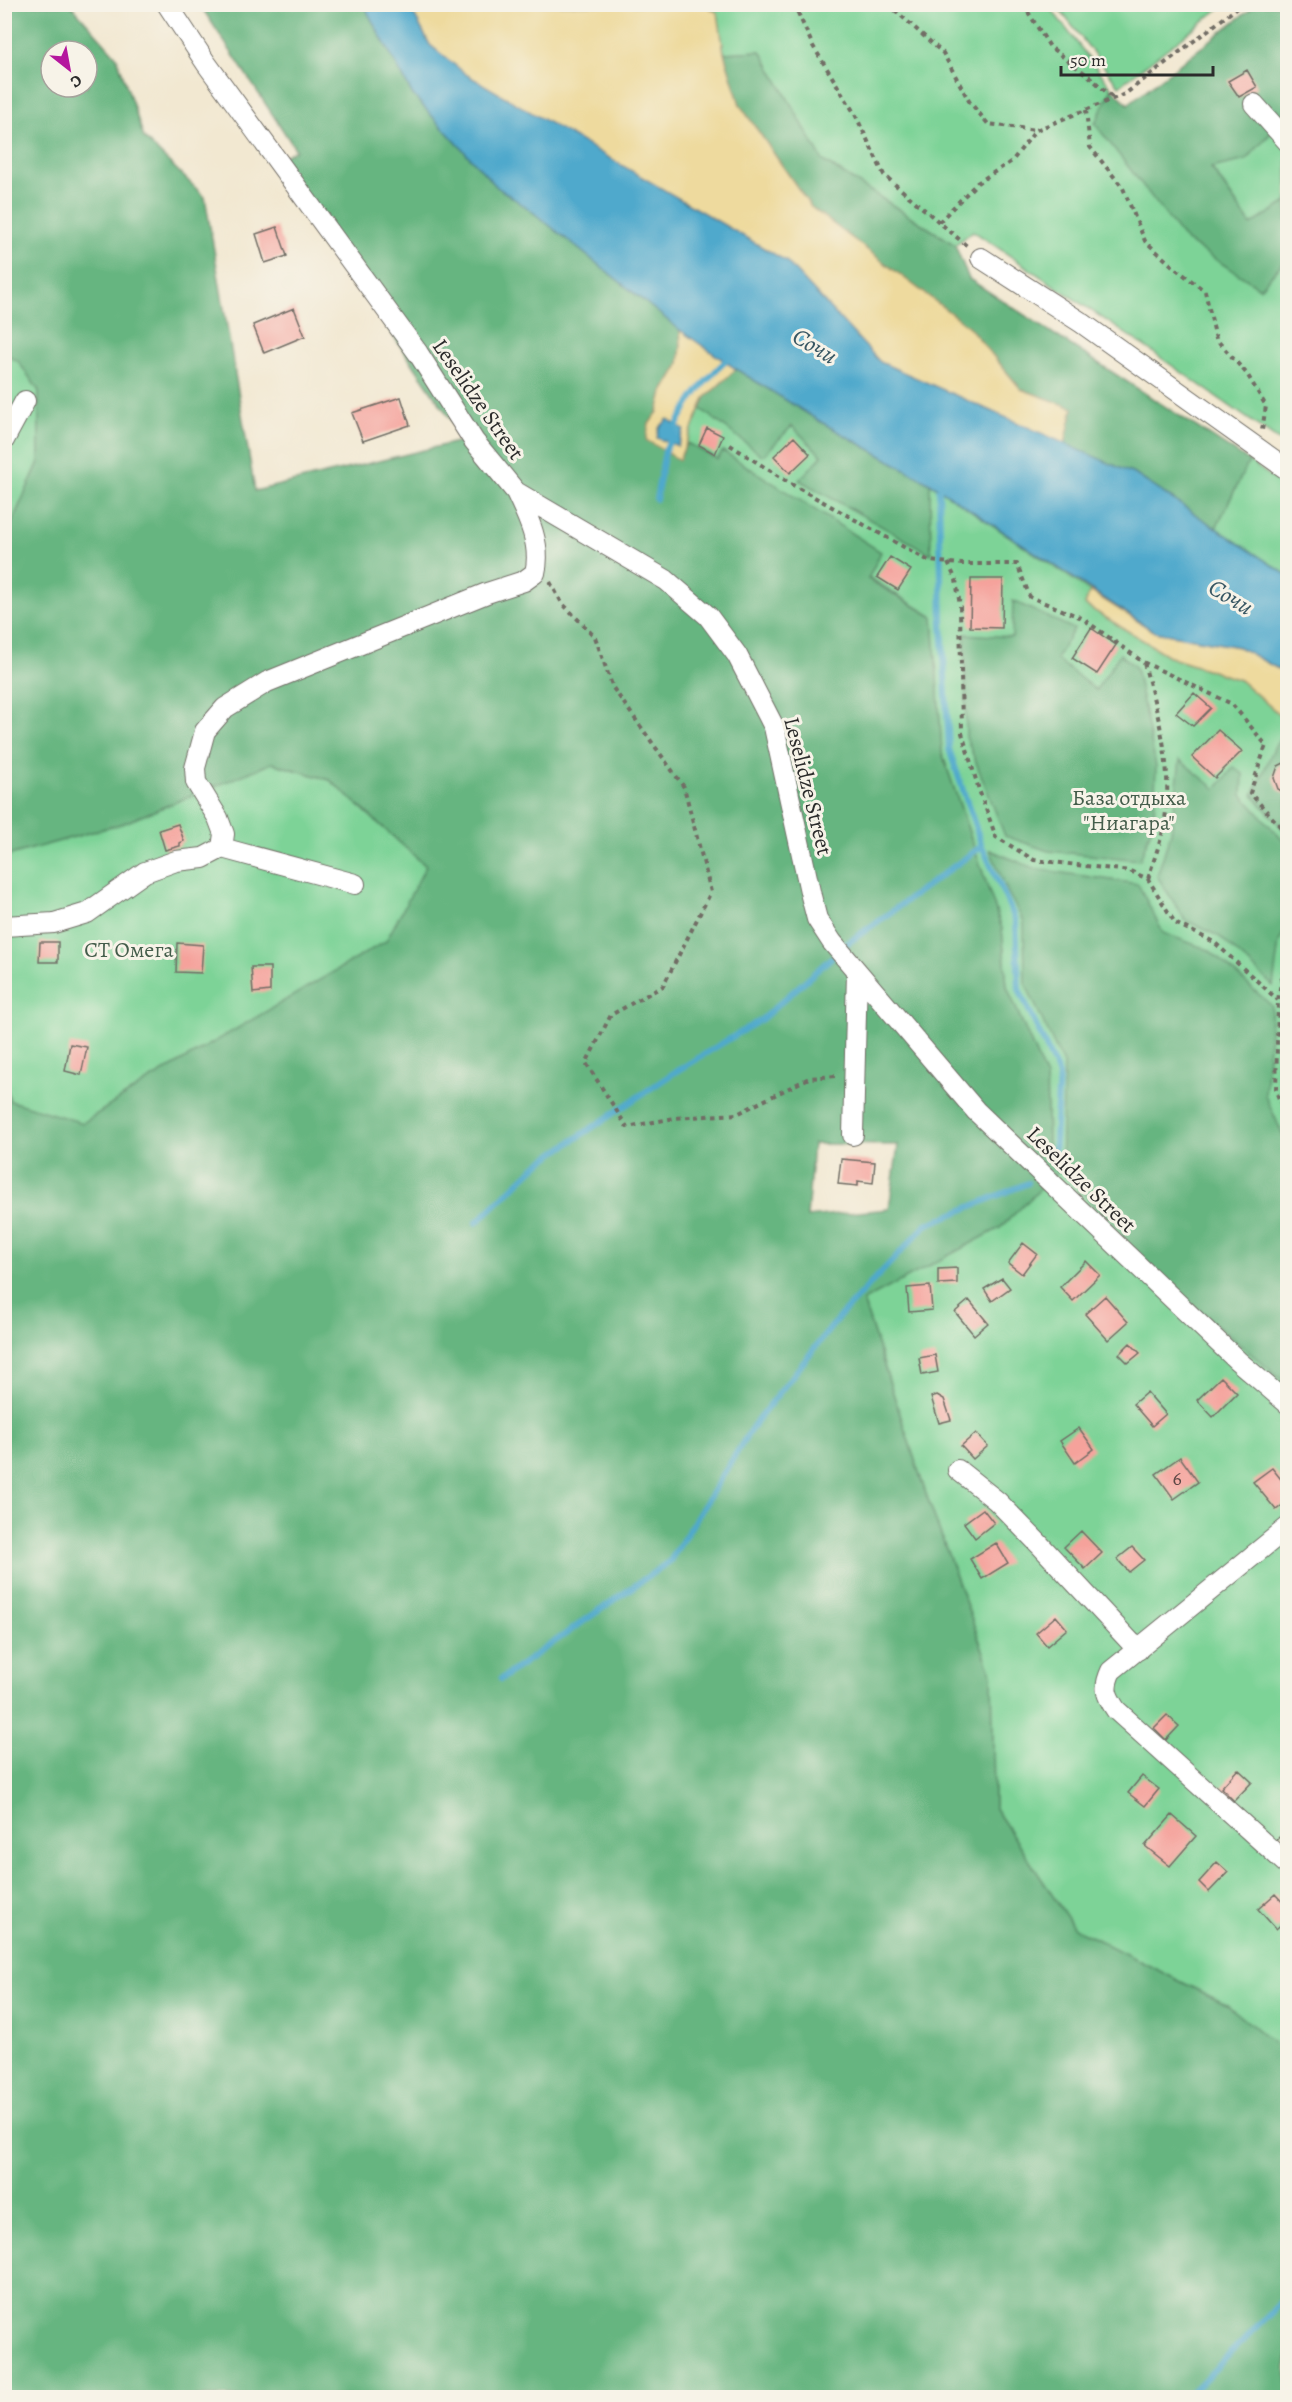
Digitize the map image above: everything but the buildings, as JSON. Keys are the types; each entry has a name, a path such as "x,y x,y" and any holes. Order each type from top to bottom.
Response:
{"street":[{"name":"Leselidze Street","path":"167,4 206,63 418,353 474,441 516,492 666,580 708,615 737,655 774,727 817,919 832,942 976,1111 1238,1361 1287,1404"},
{"path":"1254,104 1287,142"},
{"path":"981,258 1082,323 1287,470"},
{"path":"4,440 25,401"},
{"path":"222,848 224,834 218,818 196,783 195,768 205,731 225,708 267,682 487,593 524,581 535,573 538,560 529,519 516,492"},
{"path":"4,926 54,923 87,913 145,872 176,861 203,858 222,848 354,884"},
{"path":"852,1135 857,972"},
{"path":"958,1470 997,1501 1033,1537 1138,1650"},
{"path":"1287,1527 1111,1671 1105,1684 1106,1695 1116,1710 1287,1865"}],"path":[{"path":"801,4 798,13 813,46 855,114 884,175 981,258"},
{"path":"888,4 943,53 969,101 988,124 1036,130 1125,94 1242,4"},
{"path":"1023,4 1050,47 1090,77 1114,99"},
{"path":"1086,110 1090,147 1123,188 1145,241 1205,291 1216,339 1247,374 1266,406 1258,449"},
{"path":"939,222 977,183 1012,160 1036,130"},
{"path":"730,445 791,484 930,561 1017,564 1030,597 1082,618 1143,662 1232,704 1266,746 1250,793 1287,836"},
{"path":"538,560 561,603 595,637 613,688 684,787 711,892 663,986 611,1015 586,1063 627,1127 675,1118 737,1114 809,1078 854,1074"},
{"path":"948,563 956,580 960,606 962,733 996,837 1034,860 1130,871 1148,879 1175,923 1214,942 1278,1000"},
{"path":"1143,662 1164,735 1168,790 1163,827 1148,879"},
{"path":"1287,942 1278,1000 1276,1091 1287,1122"}],"green space":[{"path":"5,5 71,5 117,57 144,138 205,197 255,491 465,440 273,161 296,150 200,5 366,5 368,13 413,95 497,187 529,209 680,330 679,365 663,392 658,412 649,424 679,459 687,443 717,459 723,451 881,552 868,579 933,617 942,753 1002,929 1007,987 1046,1078 1048,1144 1061,1167 1064,1066 1025,983 1024,922 1008,893 990,850 1036,869 1138,884 1163,933 1209,950 1272,1006 1265,1095 1287,1144 1287,1384 1142,1263 1062,1168 1000,1228 863,1301 926,1494 992,1675 994,1807 1074,1928 1227,2005 1287,2054 1287,2397 5,2397 4,1080 10,1101 83,1123 146,1082 386,941 426,866 330,780 272,763 124,823 10,855 5,853 5,538 39,462 39,391 18,361 5,354","holes":["813,1144 898,1145 889,1209 807,1217"]},
{"path":"705,5 1048,5 1112,88 1095,124 1259,288 1287,258 1287,446 973,231 955,245 823,161 761,51 724,53 718,14"},
{"path":"1056,5 1224,5 1119,86"},
{"path":"1256,5 1287,5 1287,115 1246,160 1211,168 1251,225 1287,202 1287,258 1260,288 1185,240 1095,124 1112,88 1128,104"},
{"path":"761,51 823,161 955,245 969,279 1249,461 1216,528 1136,475 1065,444 1073,408 1021,389 969,327 811,207 740,105 724,53"},
{"path":"1287,115 1287,202 1251,225 1211,167 1246,160"},
{"path":"5,354 18,360 39,391 39,462 5,538"},
{"name":"База отдыха \"Ниагара\"","path":"736,369 930,483 1090,591 1085,605 1172,658 1240,680 1287,721 1287,2057 1227,2005 1074,1928 994,1807 992,1675 926,1494 863,1301 1000,1228 1048,1144 1046,1078 1007,987 1002,929 942,753 933,617 679,460 705,398"},
{"path":"736,369 821,422 930,483 931,554 799,480 822,456 792,426 763,456 701,409 705,398"},
{"path":"1249,461 1287,488 1287,575 1216,528"},
{"name":"База отдыха \"Ниагара\"","path":"1013,601 1074,629 1056,659 1096,690 1120,654 1136,668 1156,766 1154,821 1140,860 1048,851 1005,836 966,737 965,634 1012,637"},
{"path":"1287,731 1287,834 1253,795 1275,746"},
{"path":"1180,760 1216,789 1234,767 1243,774 1242,795 1287,845 1287,926 1279,942 1273,986 1220,937 1185,920 1157,876 1171,832"},
{"name":"СТ Омега","path":"272,763 330,780 426,866 765,900 82,1124 10,1101 4,1080 4,853 10,855 124,823"}],"sand":[{"path":"409,5 705,5 718,13 724,53 740,105 811,207 969,327 1021,389 1073,408 1065,444 880,362 786,261 467,75 430,45"},
{"path":"680,330 736,369 705,398 679,460 646,440 649,424 658,412 663,392 679,365"},
{"path":"1090,591 1155,632 1239,647 1287,674 1287,721 1240,680 1172,658 1085,605"}],"water":[{"name":"Сочи","path":"366,5 409,5 430,45 467,75 786,261 880,362 1136,475 1287,575 1287,674 1239,647 1155,632 930,483 821,422 736,369 680,330 529,209 497,187 413,95 368,13"},
{"path":"668,419 684,430 678,446 657,438 659,428"}],"waterway":[{"path":"675,429 699,390 730,357"},
{"path":"656,499 665,451 671,438"},
{"path":"939,490 942,622 949,749 982,846 1016,921 1019,989 1059,1075 1054,1157"},
{"path":"848,943 982,846"},
{"path":"476,1223 538,1164 675,1072 762,1019 831,958"},
{"path":"501,1679 670,1561 753,1426 840,1316 926,1225 1028,1183"},
{"path":"1186,2398 1288,2296"}]}
